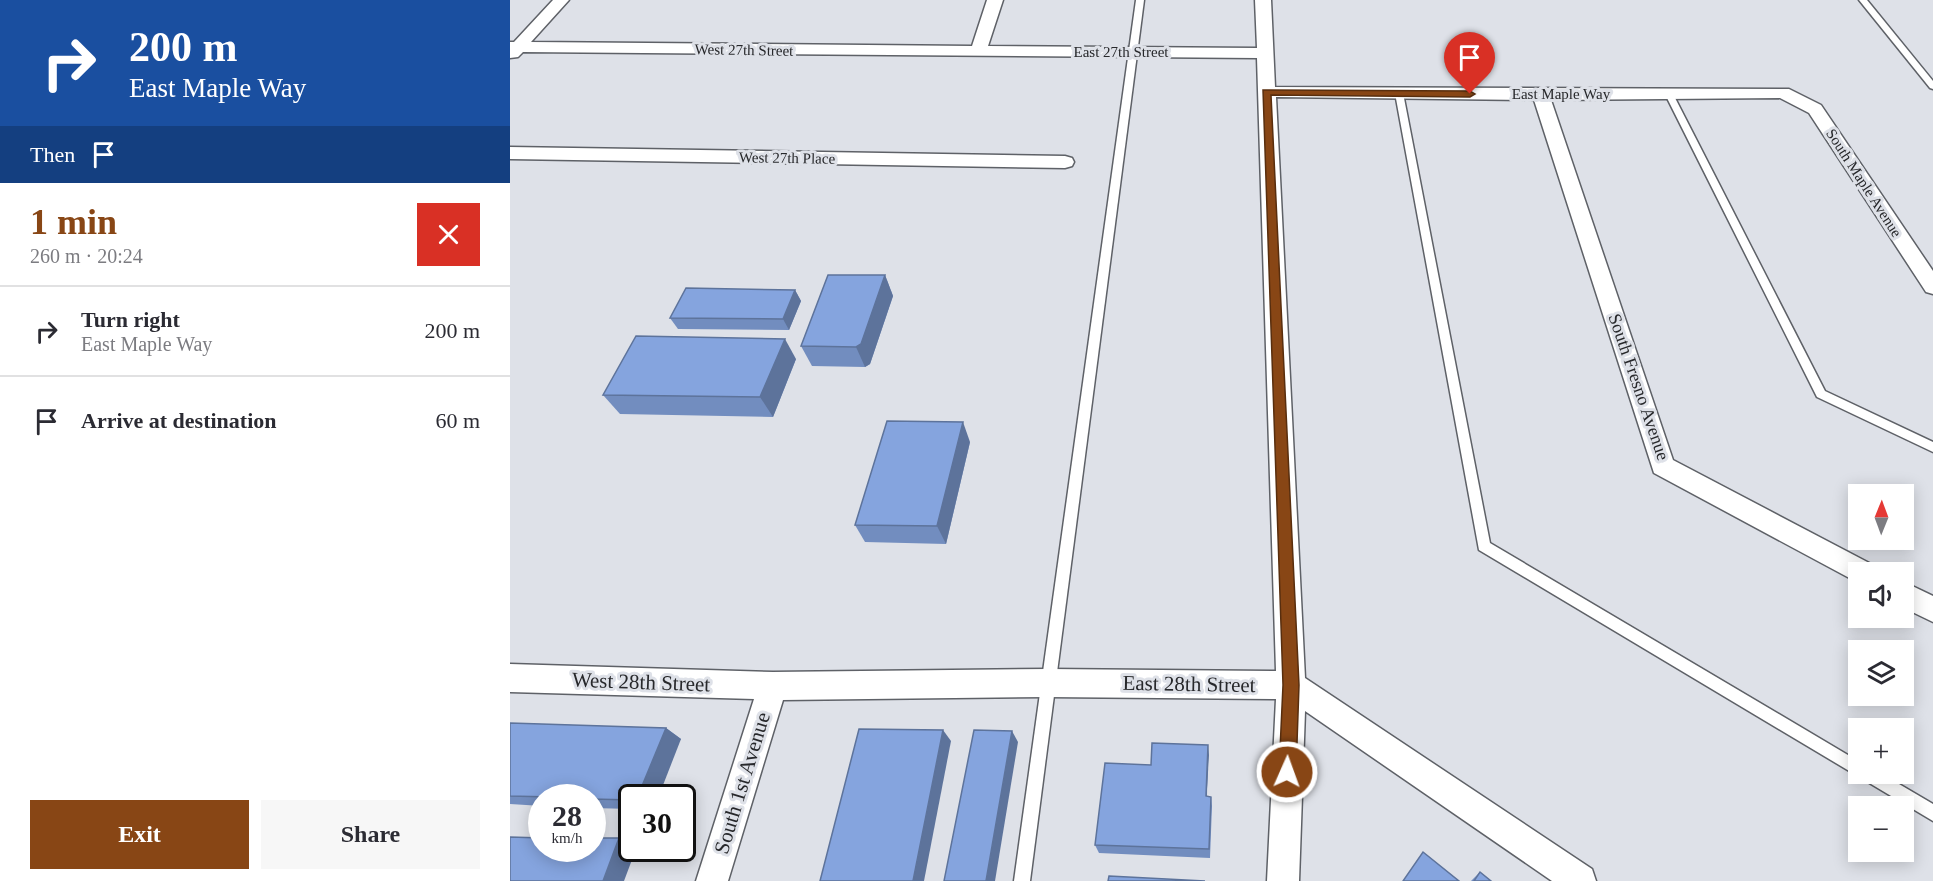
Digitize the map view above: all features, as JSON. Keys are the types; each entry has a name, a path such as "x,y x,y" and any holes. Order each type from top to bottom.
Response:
{"street":[{"path":"513,51 561,0"},
{"path":"978,52 995,0"},
{"path":"1263,0 1291,685 1283,881"},
{"name":"West 27th Street","path":"513,51 978,52"},
{"name":"East 27th Street","path":"978,52 1265,53"},
{"name":"East Maple Way","path":"1266,92 1541,95 1784,93"},
{"name":"South Maple Avenue","path":"1784,93 1815,109 1933,287"},
{"name":"South Fresno Avenue","path":"1541,95 1663,466 1848,564"},
{"name":"West 27th Place","path":"510,153 1065,162"},
{"path":"1914,600 1933,610"},
{"name":"West 28th Street","path":"510,678 773,686"},
{"name":"East 28th Street","path":"773,686 1048,683 1291,685"},
{"path":"1291,685 1580,881"},
{"name":"South 1st Avenue","path":"712,881 773,686"}],"lane":[{"path":"1022,881 1140,0"},
{"path":"1863,0 1933,86"},
{"path":"1399,93 1484,546 1848,763"},
{"path":"1669,94 1821,394 1933,447"},
{"path":"1885,784 1933,813"}],"building":[{"path":"828,275 885,275 861,344 856,347 801,346"},
{"path":"686,288 795,290 783,319 670,318"},
{"path":"636,336 785,339 760,397 603,395"},
{"path":"887,421 963,422 937,526 855,525"},
{"path":"510,723 666,728 643,784 618,784 618,800 606,799 606,784 528,784 528,796 510,796"},
{"path":"859,729 943,730 913,881 820,881"},
{"path":"974,730 1012,731 986,881 944,881"},
{"path":"1152,743 1208,745 1206,796 1211,797 1209,849 1095,845 1105,763 1151,765"},
{"path":"510,837 528,838 528,862 606,862 606,838 618,838 603,881 510,881"},
{"path":"1423,852 1459,881 1403,881"},
{"path":"1480,872 1491,881 1474,881"},
{"path":"1109,876 1205,881 1108,881"}],"route":[{"path":"1287,772 1291,685 1266,92 1470,94"}]}
